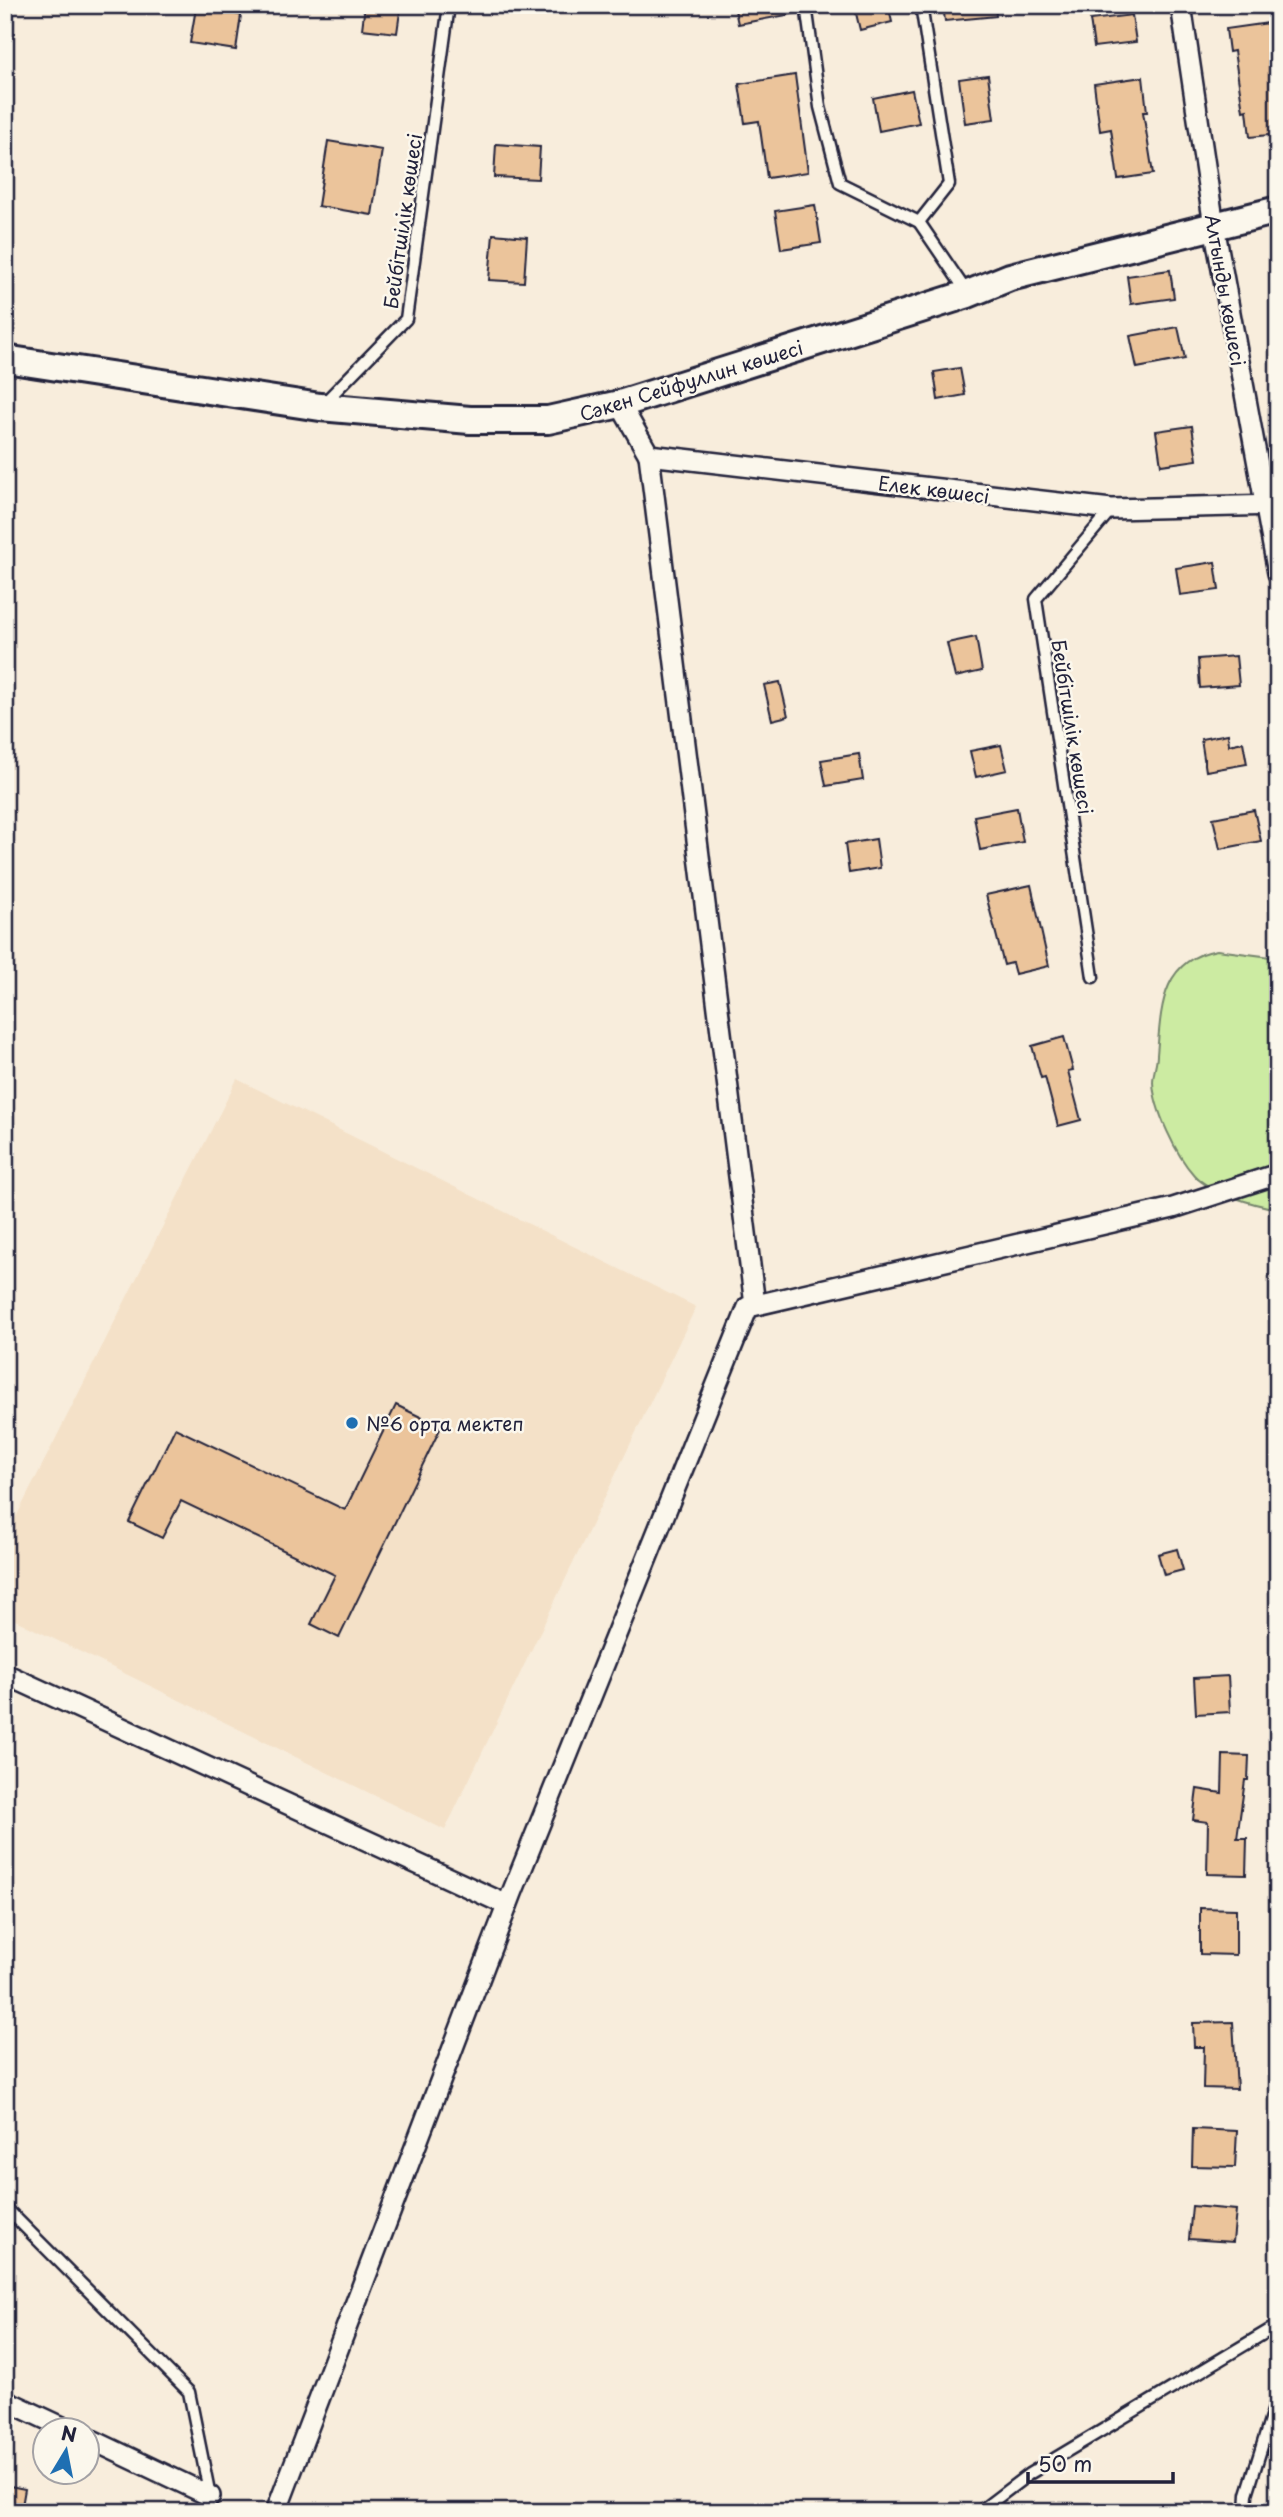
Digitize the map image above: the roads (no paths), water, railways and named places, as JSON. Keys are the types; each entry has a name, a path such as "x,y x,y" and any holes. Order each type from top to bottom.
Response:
{"street":[{"name":"Алтынды көшесі","path":"1181,5 1214,226 1272,506 1278,573"},
{"name":"Сәкен Сейфуллин көшесі","path":"5,359 320,407 470,420 548,420 620,404 968,294 1010,277 1278,210"},
{"path":"620,404 649,455 755,1305"},
{"name":"Елек көшесі","path":"649,455 1111,509 1272,506"},
{"path":"276,2512 507,1905 748,1307 1173,1208 1278,1174"},
{"path":"5,1674 507,1905"},
{"path":"5,2400 39,2416"},
{"path":"102,2446 209,2504"}],"lane":[{"name":"Бейбітшілік көшесі","path":"320,407 406,319 449,5"},
{"path":"806,5 820,107 840,183 919,222 968,294"},
{"path":"919,222 949,184 921,5"},
{"name":"Бейбітшілік көшесі","path":"1093,977 1036,599 1111,509"},
{"path":"5,2207 189,2392 209,2504"},
{"path":"979,2512 1029,2474 1278,2325"},
{"path":"1245,2512 1247,2494 1278,2395"}],"place":[{"name":"№6 орта мектеп","path":"352,1423"}]}
